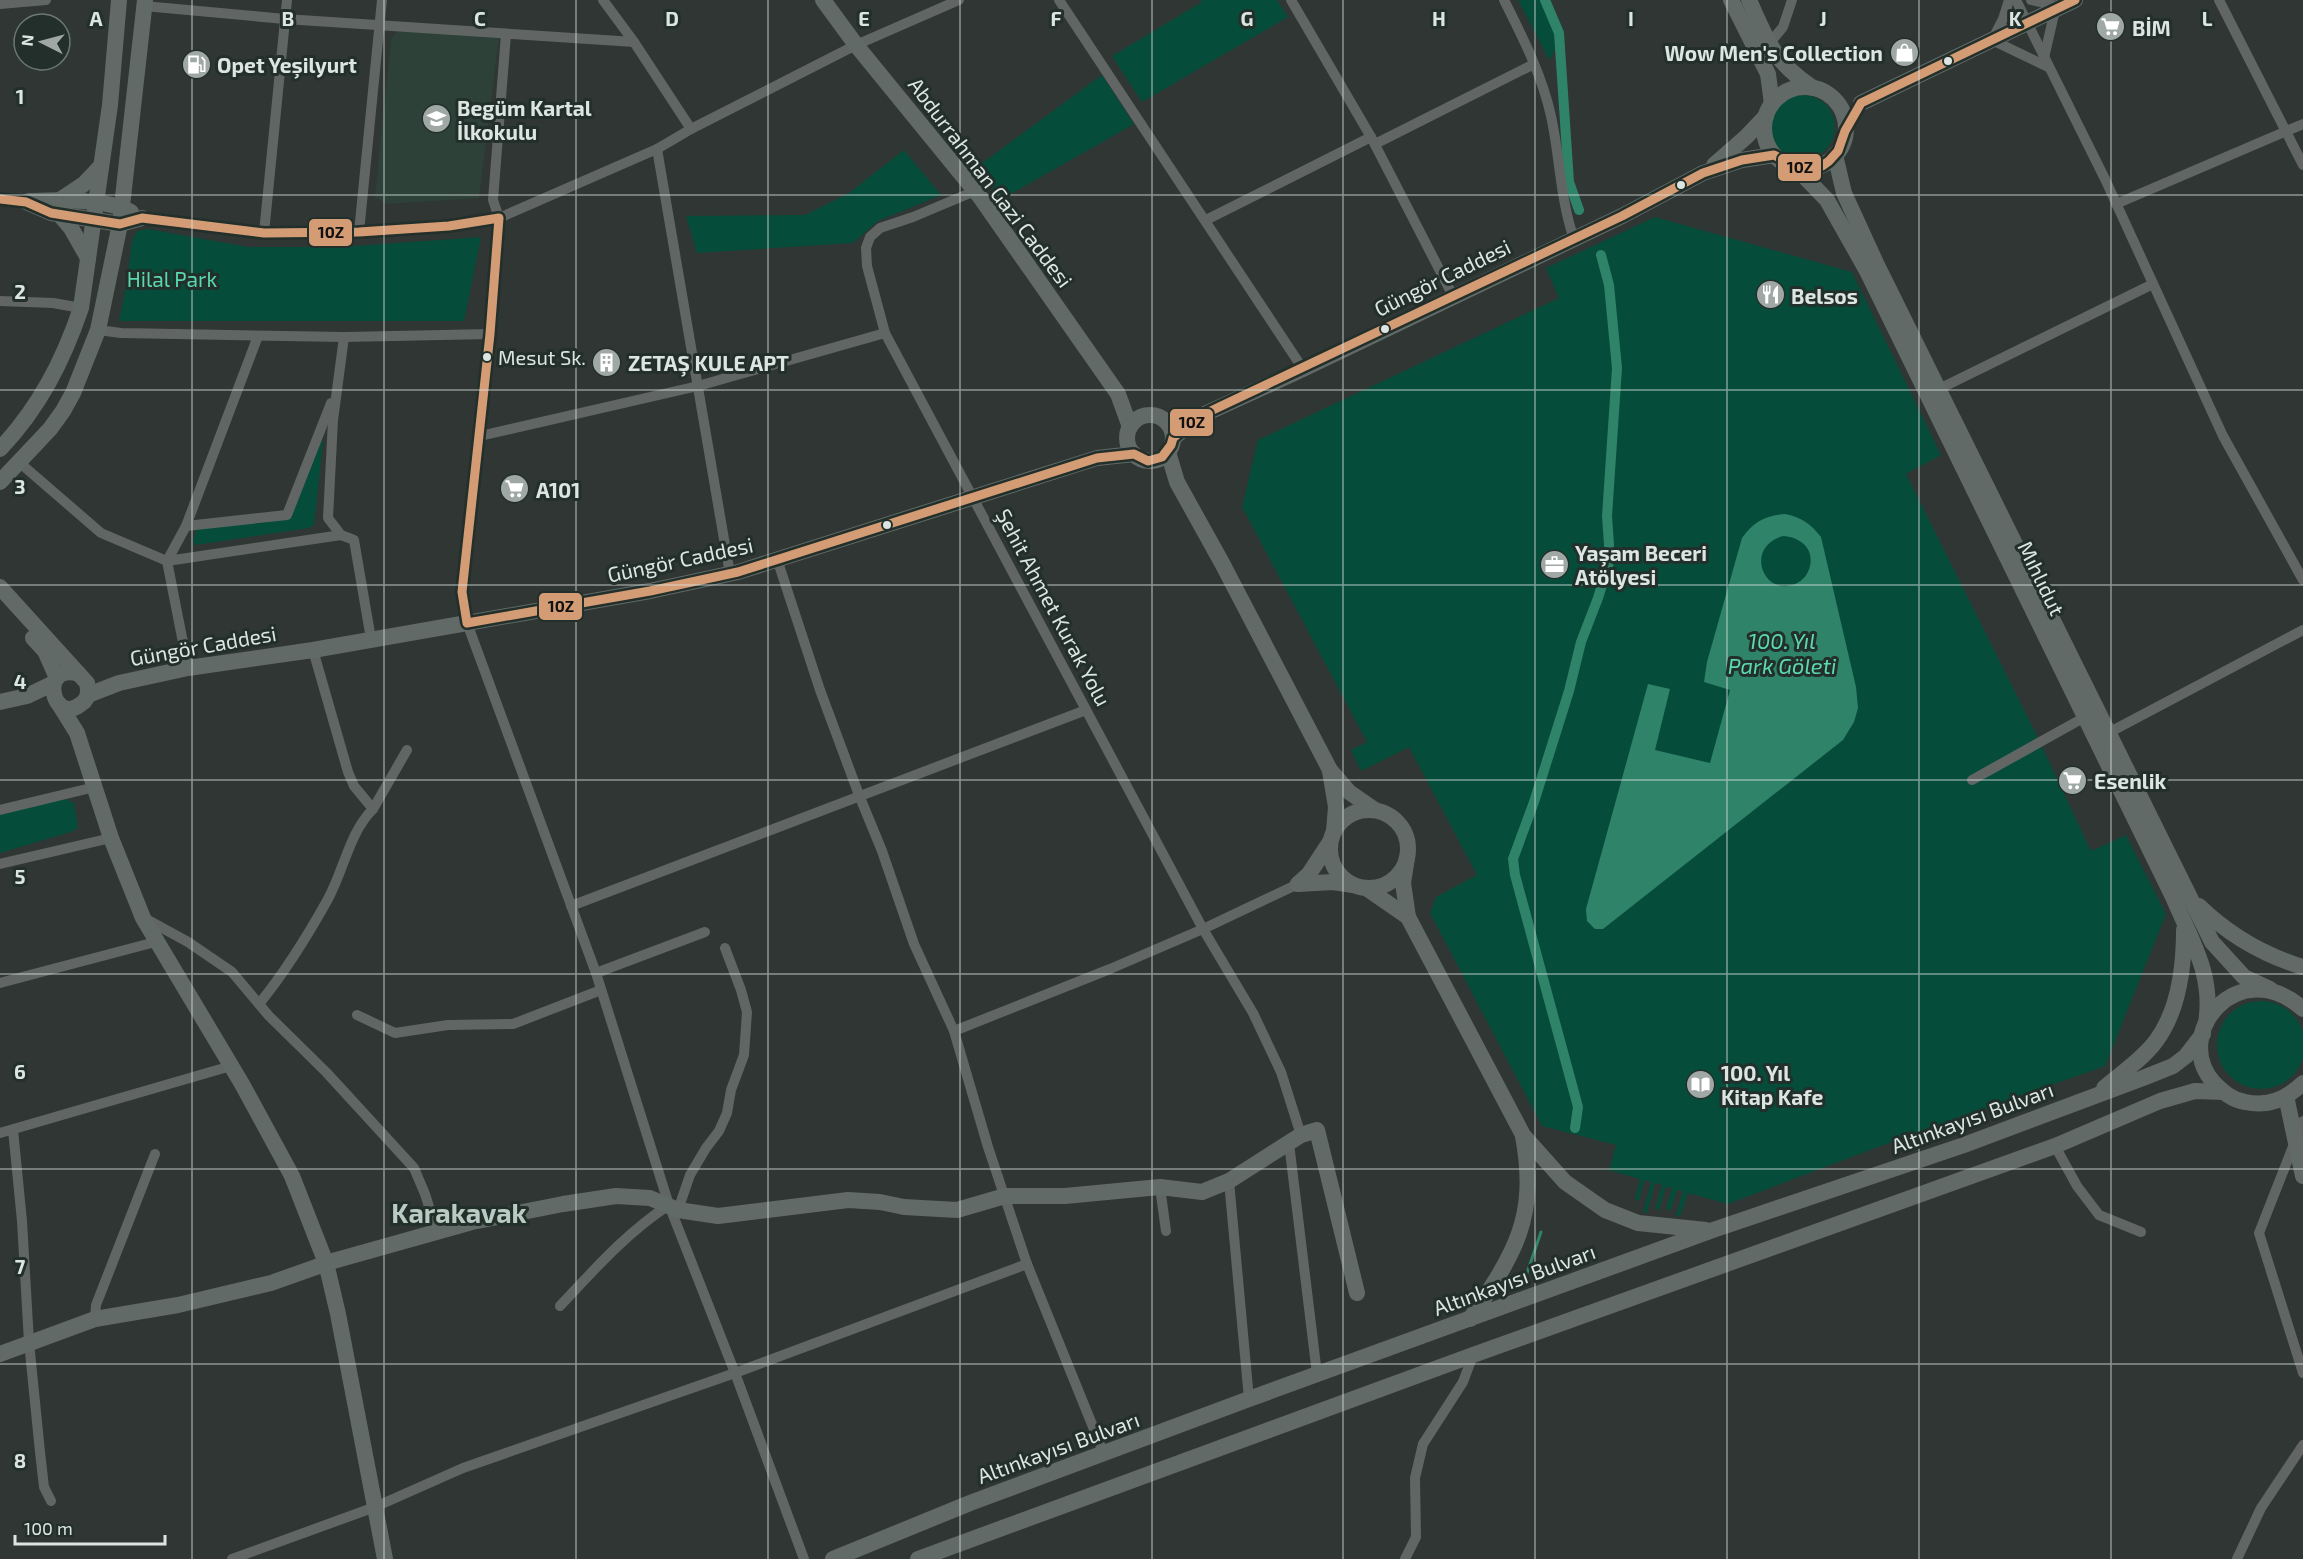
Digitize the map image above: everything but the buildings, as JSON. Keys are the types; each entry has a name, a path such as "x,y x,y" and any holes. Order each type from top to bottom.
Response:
{"main road":[{"path":"0,448 20,428 38,402 70,338 81,308 110,105 119,0"},
{"name":"Abdurrahman Gazi Caddesi","path":"823,0 856,45 975,191 1118,394 1129,430"},
{"path":"1731,0 1768,74 1769,110 1765,136 1774,155 1784,164 1797,169 1812,169 1825,164 1843,143 1844,116 1837,103 1792,74 1779,60 1749,0"},
{"path":"0,482 20,463 63,411 73,393 98,330 120,224 145,3"},
{"path":"1845,129 1861,103 2064,5"},
{"path":"1703,173 1746,137 1781,94 1794,89 1814,88"},
{"path":"1830,97 1861,103"},
{"path":"1703,173 1742,160 1774,155"},
{"name":"Mıhlıdut","path":"1835,155 1844,193 2212,942 2244,977 2288,996 2300,1005"},
{"path":"60,207 101,166"},
{"name":"Mıhlıdut","path":"1797,169 1827,200 1867,271 2184,923 2206,975 2209,994 2201,1042 2203,1061 2210,1078 2223,1092"},
{"name":"Güngör Caddesi","path":"1170,445 1198,417 1574,239 1703,173"},
{"path":"26,202 95,212 120,224 142,218"},
{"path":"60,207 88,258"},
{"path":"95,212 121,207 142,218"},
{"name":"Abdurrahman Gazi Caddesi","path":"1118,394 1156,417"},
{"path":"1177,482 1130,448 1129,430 1141,417 1156,417 1172,430 1170,445 1177,482 1330,770 1349,792 1376,810 1387,814 1404,832 1407,858 1403,883 1408,917 1523,1135 1565,1182 1605,1210 1638,1223 1713,1230"},
{"name":"Güngör Caddesi","path":"1156,417 1198,417"},
{"name":"Güngör Caddesi","path":"1097,458 1129,430"},
{"path":"1141,457 1155,460 1170,445"},
{"name":"Güngör Caddesi","path":"56,691 69,708 75,708 87,698 119,683 188,668 313,650 650,591 730,574 1097,458 1141,457"},
{"path":"0,587 81,676 89,689 77,733"},
{"path":"0,602 45,651 56,691 77,733 111,838 143,918 159,941 292,1176 326,1263 385,1559"},
{"name":"Güngör Caddesi","path":"56,691 66,672 119,683"},
{"name":"Güngör Caddesi","path":"0,702 56,691"},
{"path":"1330,770 1335,807 1330,854 1334,866 1341,877 1408,917"},
{"path":"1298,884 1309,874 1341,821 1363,810 1376,810"},
{"path":"1298,884 1326,882 1379,887 1392,881 1401,871 1407,858"},
{"path":"2193,900 2224,929 2245,942 2303,967"},
{"path":"2095,1096 2157,1041 2180,982 2184,955 2184,923"},
{"name":"Altınkayısı Bulvarı","path":"833,1559 970,1503 1249,1399 1713,1230 1964,1145 2173,1066 2186,1056 2216,1007 2232,995 2250,989 2270,989"},
{"path":"918,1559 956,1552 1473,1355 2055,1146 2160,1101 2195,1091 2223,1092 2239,1101 2257,1104 2275,1102 2303,1083"},
{"path":"2286,1096 2299,1141 2303,1176"},
{"path":"0,1354 95,1319 178,1305 271,1283 326,1263 472,1222 616,1196 650,1198 673,1208 718,1216 848,1200 880,1202 904,1207 957,1210 1005,1196 1065,1196 1160,1187 1202,1192 1229,1181 1295,1139 1317,1130 1357,1293"},
{"path":"1470,1319 1499,1277 1521,1230 1527,1207 1529,1179 1523,1135"}],"street":[{"path":"0,4 46,0"},
{"path":"264,233 287,0"},
{"path":"359,232 382,0"},
{"path":"603,0 634,42 691,129"},
{"path":"142,218 264,233 359,232 448,226 499,218 657,149 691,129 856,45 959,0"},
{"path":"1059,0 1303,369"},
{"path":"1290,0 1373,141 1453,296"},
{"path":"1504,0 1540,74 1551,117 1566,217 1574,239"},
{"path":"1769,44 1783,27 1792,0"},
{"path":"2009,0 2003,19 1992,40 2046,62"},
{"path":"2016,0 2116,204 2223,436 2303,580"},
{"path":"2031,0 2064,5 2046,62"},
{"path":"2219,0 2303,165"},
{"path":"145,3 285,19 634,42"},
{"path":"506,34 493,200 499,218 490,334 462,592 467,623 596,973 673,1208 804,1559"},
{"path":"1206,220 1534,64"},
{"path":"2116,204 2303,124"},
{"path":"657,149 730,574"},
{"name":"Şehit Ahmet Kurak Yolu","path":"975,191 880,228 870,237 867,248 867,266 885,333 1203,929 1253,1013 1281,1072 1295,1139 1317,1374"},
{"path":"0,199 26,202"},
{"path":"1939,389 2153,284"},
{"path":"0,301 52,303 81,308"},
{"path":"98,330 122,333 344,337 490,334"},
{"path":"480,435 698,386 885,333"},
{"path":"188,668 167,561 186,526 258,336"},
{"path":"341,535 328,519 329,477 344,337"},
{"path":"186,526 287,515 337,389"},
{"path":"20,463 100,533 167,561 341,535 354,540 371,639"},
{"path":"777,559 820,690 882,851 914,944 954,1031 988,1147 1027,1264 1104,1454"},
{"path":"2110,732 2303,630"},
{"path":"313,650 348,772 354,786 373,809"},
{"path":"572,906 1086,710"},
{"path":"1972,780 2085,717"},
{"path":"259,1004 277,982 329,898 362,820 373,809 407,750"},
{"path":"0,810 94,787"},
{"path":"0,864 111,838"},
{"path":"954,1031 1110,969 1203,929 1298,884"},
{"path":"143,918 188,942 232,972 259,1004 414,1168 437,1232"},
{"path":"596,973 705,932"},
{"path":"0,983 159,941"},
{"path":"560,1306 613,1249 649,1218 673,1208 706,1148 719,1131 727,1113 731,1090 744,1055 747,1011 725,948"},
{"path":"357,1015 395,1033 448,1025 513,1024 601,990"},
{"path":"0,1133 231,1066"},
{"path":"2303,1121 2299,1141 2259,1233 2303,1373"},
{"path":"13,1130 23,1231 29,1342 44,1487 51,1501"},
{"path":"2055,1146 2077,1186 2099,1215 2141,1232"},
{"path":"95,1319 96,1305 155,1154"},
{"path":"1229,1181 1249,1399"},
{"path":"1160,1187 1166,1231"},
{"path":"232,1559 375,1507 464,1468 735,1373 1027,1264"},
{"path":"1405,1559 1416,1537 1414,1478 1423,1444 1463,1382 1473,1355"},
{"path":"2237,1559 2261,1508 2303,1445"}],"shaded area":[{"path":"399,30 499,37 479,198 387,204 375,197 391,39"}],"green space":[{"path":"1201,0 1277,0 1288,17 1142,102 1112,56 1202,2"},
{"path":"1518,0 1549,0 1544,3 1552,25 1555,47 1549,60"},
{"path":"1102,75 1134,124 1000,200 978,166"},
{"path":"1797,95 1809,95 1826,104 1833,115 1835,127 1833,139 1826,150 1809,159 1797,159 1785,154 1776,145 1771,133 1771,121 1776,109 1785,100"},
{"path":"904,150 941,195 878,221 853,243 697,253 686,216 805,215 849,193"},
{"path":"1655,217 1852,272 1941,455 1906,474 2037,736 2091,851 2126,835 2166,914 2105,1066 1902,1138 1728,1204 1688,1193 1680,1217 1676,1215 1683,1191 1677,1190 1671,1210 1666,1209 1672,1188 1666,1187 1659,1210 1655,1209 1662,1185 1655,1183 1647,1213 1643,1212 1651,1182 1644,1180 1639,1201 1635,1199 1640,1179 1609,1170 1616,1145 1542,1126 1430,913 1436,897 1477,875 1409,747 1361,771 1351,750 1367,742 1242,507 1258,440 1559,298 1546,268"},
{"name":"Hilal Park","path":"148,229 248,247 340,247 481,237 464,321 119,321 132,240 137,231"},
{"path":"316,440 323,441 314,525 309,528 195,545 193,541 197,526 289,510"},
{"path":"63,798 74,803 78,828 0,853 0,815"},
{"path":"2261,1001 2278,1005 2292,1014 2301,1028 2305,1045 2301,1062 2292,1076 2278,1085 2261,1089 2244,1085 2230,1076 2221,1062 2217,1045 2221,1028 2230,1014 2244,1005"}],"water":[{"name":"100. Yıl Park Göleti","path":"1785,514 1801,519 1821,537 1856,687 1858,708 1854,722 1843,740 1603,929 1595,929 1587,921 1586,909 1648,684 1670,689 1655,750 1710,763 1730,690 1704,682 1707,662 1742,538 1755,524","holes":["1783,536 1800,541 1808,549 1810,566 1806,574 1795,584 1784,586 1774,584 1762,569 1761,559 1764,550 1771,542"]}],"waterway":[{"path":"1545,0 1559,33 1569,182 1579,210"},
{"path":"1575,1128 1578,1107 1515,875 1513,859 1534,802 1569,691 1581,642 1610,559 1607,516 1617,368 1609,285 1601,255"},
{"path":"1526,1276 1541,1232"}],"transit line":[{"name":"10Z","path":"0,199 26,202 51,213 120,224 142,218 264,233 359,232 449,226 499,218 490,334 462,592 467,623 650,591 738,572 1097,458 1134,454 1148,461 1162,457 1173,438 1198,417 1622,216 1703,173 1742,160 1774,155 1797,167 1822,166 1838,151 1845,131 1861,103 2075,0"}],"place":[{"name":"BİM","path":"2111,27"},
{"name":"Wow Men's Collection","path":"1904,52"},
{"name":"Opet Yeşilyurt","path":"196,64"},
{"name":"Begüm Kartal İlkokulu","path":"436,119"},
{"name":"Belsos","path":"1770,295"},
{"name":"Mesut Sk.","path":"487,357"},
{"name":"ZETAŞ KULE APT","path":"607,362"},
{"name":"A101","path":"515,489"},
{"name":"Yaşam Beceri Atölyesi","path":"1554,564"},
{"name":"Esenlik","path":"2073,780"},
{"name":"100. Yıl Kitap Kafe","path":"1700,1084"}],"district":[{"name":"Karakavak","path":"459,1212"}]}
